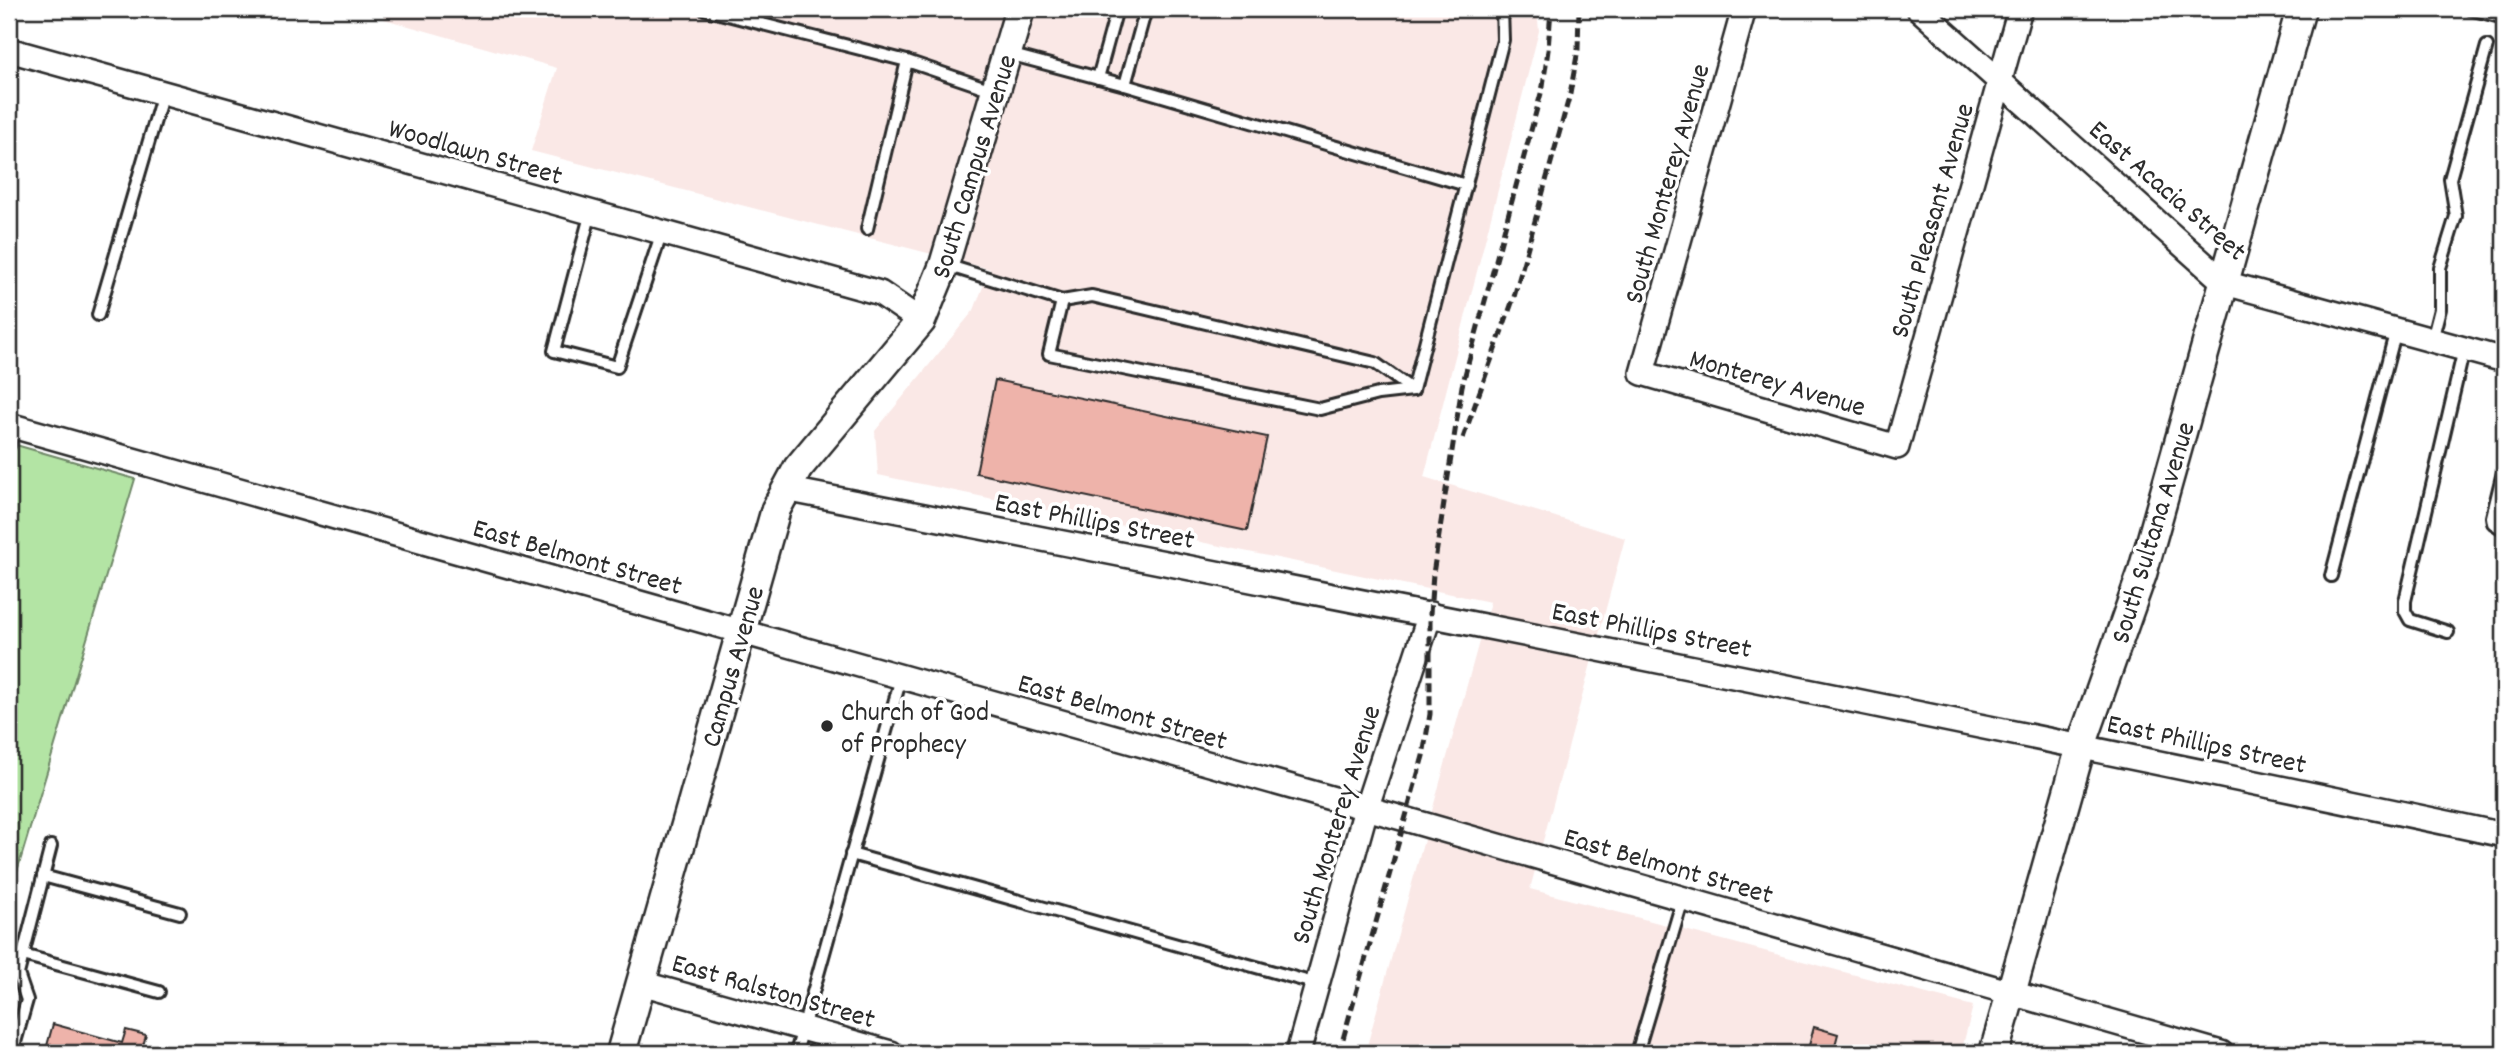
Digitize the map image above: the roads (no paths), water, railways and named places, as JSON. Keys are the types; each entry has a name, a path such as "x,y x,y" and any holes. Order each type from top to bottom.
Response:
{"street":[{"name":"South Campus Avenue","path":"921,321 944,265 1020,9"},
{"name":"South Monterey Avenue","path":"1642,373 1744,9"},
{"name":"East Acacia Street","path":"1919,9 2225,282 2504,360"},
{"name":"South Pleasant Avenue","path":"1897,447 2020,9"},
{"name":"South Sultana Avenue","path":"1994,1053 2081,746 2142,574 2301,9"},
{"name":"Woodlawn Street","path":"9,50 880,293 921,321"},
{"name":"Campus Avenue","path":"621,1053 776,509 798,468 921,321"},
{"name":"Monterey Avenue","path":"1642,373 1897,447"},
{"name":"East Belmont Street","path":"10,432 740,632 2221,1053"},
{"name":"East Phillips Street","path":"785,489 1430,614 2504,835"},
{"name":"South Monterey Avenue","path":"1298,1053 1366,809 1430,614"},
{"name":"East Ralston Street","path":"641,983 891,1053"}],"lane":[{"path":"704,9 907,61 995,91"},
{"path":"1098,78 1117,9"},
{"path":"1125,85 1146,9"},
{"path":"1413,390 1503,40 1502,9"},
{"path":"2470,9 2504,18"},
{"path":"2432,340 2440,309 2440,268 2456,216 2450,178 2487,46"},
{"path":"1006,53 1466,185"},
{"path":"867,229 907,61"},
{"path":"98,315 163,93"},
{"path":"591,212 554,351 617,367 662,232"},
{"path":"944,265 1062,301 1092,296 1375,363 1413,390"},
{"path":"1062,301 1049,354 1320,409 1378,394 1413,390"},
{"path":"2331,576 2396,330"},
{"path":"2448,632 2410,620 2405,611 2405,601 2464,349"},
{"path":"2504,468 2492,517 2493,523 2504,530"},
{"path":"796,1053 901,678"},
{"path":"12,1053 27,1000 13,978 23,956 51,846"},
{"path":"851,854 1317,984"},
{"path":"43,876 180,913"},
{"path":"1637,1053 1683,899"},
{"path":"23,956 159,992"}],"railway":[{"path":"1339,1053 1423,756 1430,714 1430,614 1433,574 1462,386 1543,86 1551,9"},
{"path":"1463,438 1514,297 1570,94 1578,50 1579,9"}],"place":[{"name":"Church of God of Prophecy","path":"827,726"}]}
